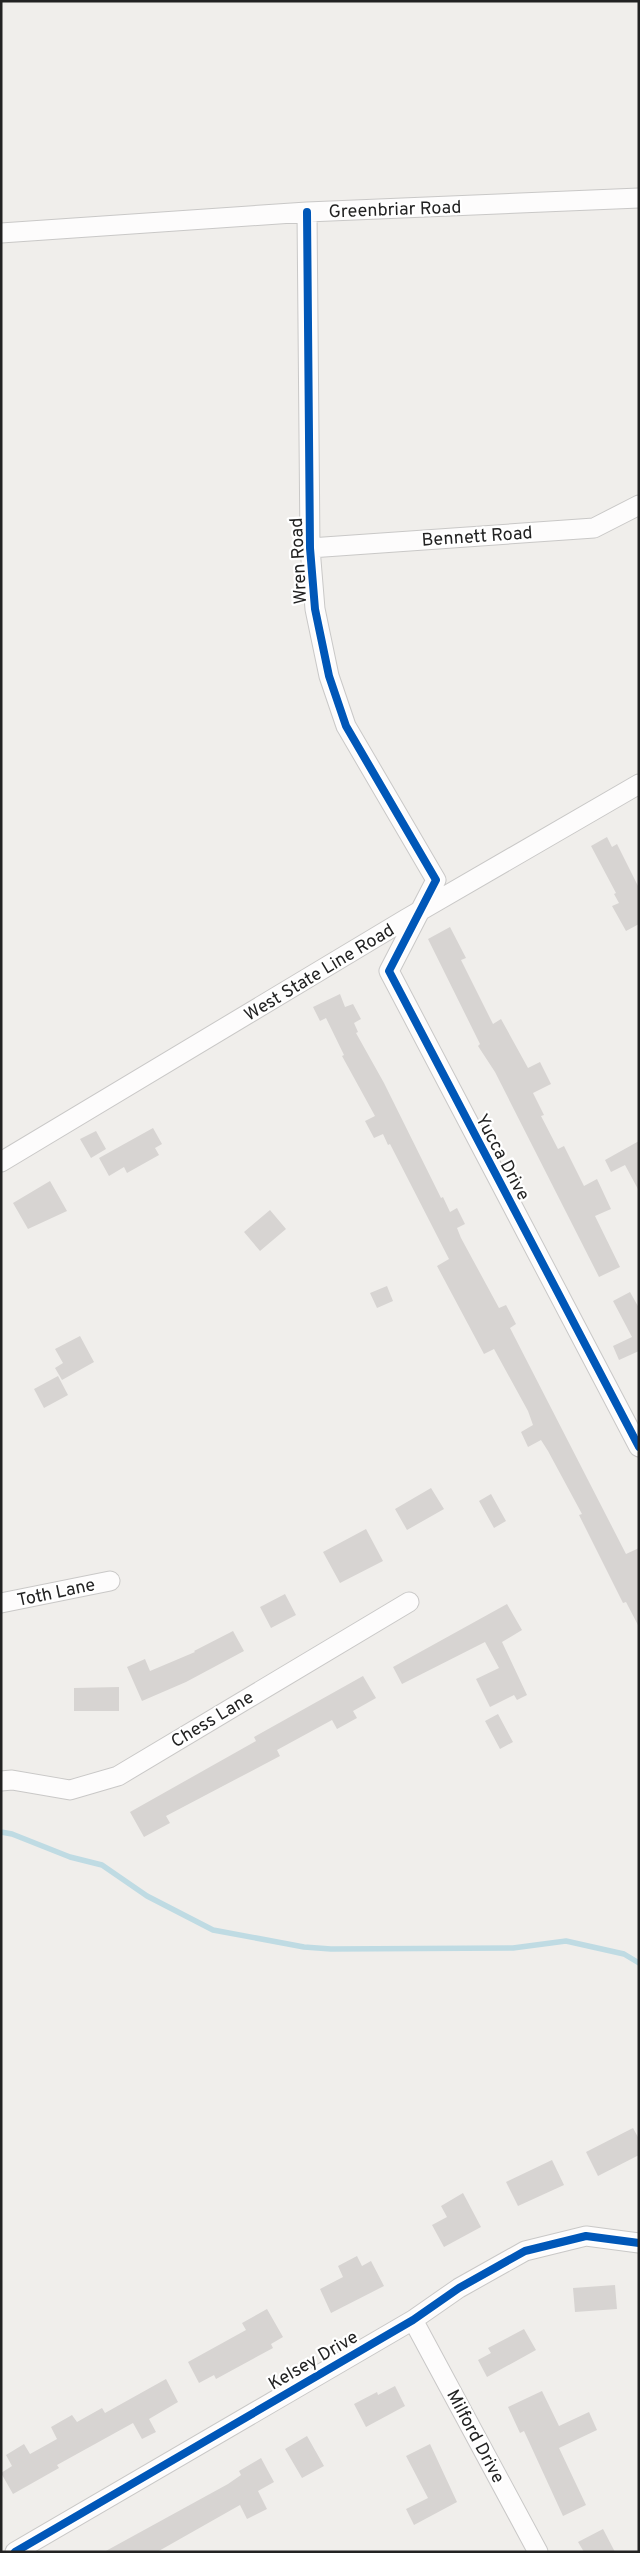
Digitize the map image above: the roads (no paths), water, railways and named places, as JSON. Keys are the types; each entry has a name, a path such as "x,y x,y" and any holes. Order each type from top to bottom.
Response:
{"street":[{"name":"Greenbriar Road","path":"1,233 307,212 639,198"},
{"name":"Wren Road","path":"307,212 310,548 317,618 329,676 346,726 436,880"},
{"name":"Bennett Road","path":"310,548 594,528 639,505"},
{"name":"West State Line Road","path":"1,1162 420,911 639,784"},
{"name":"Yucca Drive","path":"436,880 389,971 639,1447"},
{"name":"Toth Lane","path":"1,1604 110,1581"},
{"name":"Chess Lane","path":"1,1781 12,1780 70,1790 118,1776 409,1602"},
{"name":"Kelsey Drive","path":"15,2552 413,2320 459,2288 525,2251 586,2236 639,2243"},
{"name":"Milford Drive","path":"413,2320 538,2552"}],"waterway":[{"path":"1,1832 12,1834 70,1857 102,1865 147,1896 213,1930 304,1947 331,1949 513,1948 566,1941 624,1954 639,1963"}]}
